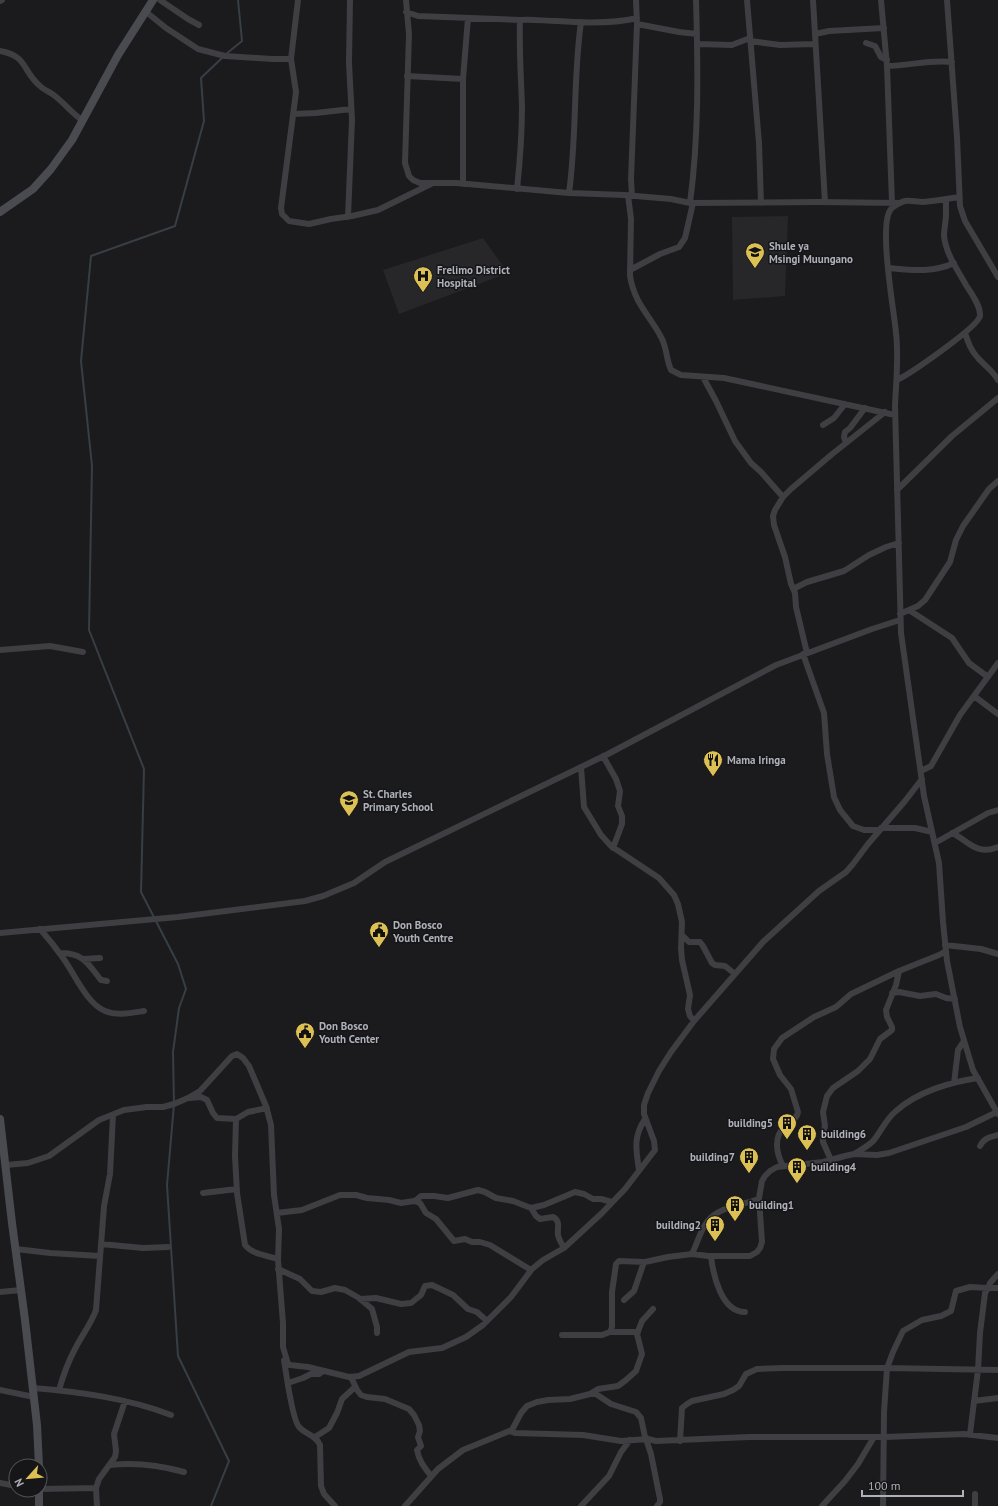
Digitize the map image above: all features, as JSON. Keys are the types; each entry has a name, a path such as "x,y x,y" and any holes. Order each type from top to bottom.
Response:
{"street":[{"path":"0,212 33,189 51,169 72,140 118,55 153,0"},
{"path":"160,0 199,25"},
{"path":"298,0 291,59 296,92 281,208 282,214 289,221 309,224 348,217 378,210 432,184"},
{"path":"348,217 352,120 349,63 350,0"},
{"path":"406,0 409,34 405,163 409,176 413,180 420,183 463,184 569,193 630,196 692,203 900,203"},
{"path":"636,0 637,21 630,196 631,286 636,298 662,338 671,370 681,375 724,378 895,415"},
{"path":"630,270 679,246 685,238 692,203 697,111 696,0"},
{"path":"747,0 757,114 761,203"},
{"path":"813,0 825,202"},
{"path":"881,0 887,63 892,203"},
{"path":"947,0 957,137 960,206 965,221 998,276"},
{"path":"145,11 166,28 198,49 225,56 272,60 291,59"},
{"path":"406,12 418,16 468,18 581,22 637,21 679,32 697,34"},
{"path":"463,184 463,79 468,18"},
{"path":"517,189 521,126 519,51 520,20"},
{"path":"569,193 573,159 578,52 581,22"},
{"path":"815,34 884,28"},
{"path":"697,44 732,44 750,40 780,45 815,44"},
{"path":"866,43 875,46 881,57 887,63 911,65 937,60 952,62"},
{"path":"0,51 12,54 21,60 39,86 53,95 67,109 83,121"},
{"path":"407,76 463,79"},
{"path":"293,114 316,114 351,109"},
{"path":"610,1332 612,1327 612,1292 616,1264 622,1261 644,1262 692,1254 711,1256 750,1256 757,1252 760,1248 762,1234 759,1200 760,1191 765,1176 777,1167 831,1160 854,1154 877,1155 896,1151 966,1127 997,1113 973,1070 964,1041 955,999 946,948 939,863 922,779 900,633 895,415 896,334 886,223 888,214 892,208 904,201 922,202 959,197"},
{"path":"896,380 919,367 965,333 977,322 980,317 980,312 976,302 947,249 944,235 946,199"},
{"path":"889,268 933,270 941,269 954,263"},
{"path":"965,333 972,350 978,358 995,374 998,380"},
{"path":"703,377 735,441 751,463 761,472 782,497"},
{"path":"897,490 952,436 996,399 998,390"},
{"path":"823,425 834,418 845,404"},
{"path":"846,443 844,437 845,432 865,408"},
{"path":"885,412 831,455 782,497 775,510 774,521 777,536 785,557 796,596 797,612 805,654 824,713 830,778 837,806 853,826 857,828 915,828 932,832"},
{"path":"0,932 178,917 305,902 354,883 385,862 603,756 751,677 776,665 900,617 909,610 918,606 925,600 950,562 956,540 963,526 989,489 998,481"},
{"path":"793,589 807,582 844,571 873,553 899,543"},
{"path":"909,610 952,638 969,663 988,677"},
{"path":"0,650 50,646 84,652"},
{"path":"921,772 930,766 960,715 998,663"},
{"path":"974,696 998,714"},
{"path":"603,756 616,779 620,791 618,806 622,816 622,824 613,848"},
{"path":"581,766 584,807 598,830 613,848 659,878 674,895 678,904 682,922 682,960 690,995 688,1009 690,1016 694,1021"},
{"path":"284,1355 290,1365 308,1367 351,1377 361,1376 410,1352 442,1348 453,1344 466,1337 487,1321 511,1297 531,1270 576,1238 625,1189 655,1150 654,1141 645,1119 644,1105 659,1071 694,1021 746,961 777,929 819,892 850,868 880,829 922,779"},
{"path":"935,843 988,813 998,810"},
{"path":"952,833 976,848 991,849 998,847"},
{"path":"40,929 60,954 84,991 99,1008 113,1014 144,1011"},
{"path":"682,936 689,942 700,942 712,963 725,966 735,974"},
{"path":"783,1166 776,1150 778,1136 782,1128 796,1118 798,1112 791,1088 780,1075 774,1064 774,1049 782,1038 814,1017 836,1007 851,994 899,971 939,955 946,948 981,950 998,954"},
{"path":"60,954 71,954 83,959 92,967 101,980 107,981"},
{"path":"83,959 100,958"},
{"path":"831,1160 823,1142 825,1126 823,1112 827,1096 834,1088 856,1073 868,1061 880,1040 892,1030 886,1010 896,985 899,971"},
{"path":"892,993 899,992 920,996 936,994 946,998 955,999"},
{"path":"954,1083 958,1050 964,1041"},
{"path":"6,1165 28,1163 49,1156 99,1120 132,1108 163,1106 188,1098 200,1091 232,1056 237,1054 243,1058 249,1066 267,1108 271,1125 274,1194 279,1229 278,1269 283,1323 284,1355 294,1416 298,1426 315,1437 320,1445 322,1486 324,1494 335,1506"},
{"path":"854,1154 874,1140 889,1118 902,1106 927,1093 954,1083 978,1078"},
{"path":"188,1098 201,1097 207,1100 217,1118 236,1119 248,1112 267,1108"},
{"path":"59,1390 67,1365 96,1310 104,1206 110,1174 113,1115"},
{"path":"0,1119 1,1141 6,1165 33,1392 38,1458"},
{"path":"236,1119 235,1156 237,1189 245,1245 254,1253 278,1259"},
{"path":"639,1170 636,1151 636,1137 645,1119"},
{"path":"980,1146 987,1138 998,1135"},
{"path":"203,1193 237,1189"},
{"path":"414,1202 422,1196 448,1198 478,1190 496,1198 513,1201 531,1208 544,1205 576,1192 593,1199 601,1199 612,1202"},
{"path":"277,1213 302,1210 340,1195 356,1195 401,1203 420,1203 426,1213 436,1219 445,1229 448,1236 454,1241 465,1240 490,1245 531,1270"},
{"path":"692,1254 702,1231 708,1221 715,1214 759,1200"},
{"path":"531,1208 540,1219 556,1218 559,1225 558,1235 564,1248"},
{"path":"101,1244 143,1248 168,1247"},
{"path":"16,1249 100,1256"},
{"path":"711,1256 717,1286 728,1305 734,1309 745,1312"},
{"path":"624,1300 634,1291 644,1262"},
{"path":"278,1269 300,1278 312,1291 321,1292 336,1288 345,1290 360,1299 372,1309 377,1333"},
{"path":"970,1434 985,1293 990,1282 998,1274"},
{"path":"360,1299 376,1298 401,1304 411,1303 421,1295 425,1286 432,1285 453,1295 464,1306 476,1312 487,1321"},
{"path":"883,1506 885,1437 884,1412 887,1368 903,1331 922,1320 941,1316 951,1311 955,1292 959,1290 970,1287 998,1288"},
{"path":"0,1292 21,1290"},
{"path":"590,1394 598,1389 618,1386 636,1370 642,1354 637,1337 638,1332 642,1321 653,1309"},
{"path":"562,1334 602,1335 610,1332 638,1332"},
{"path":"680,1441 682,1408 692,1401 724,1394 733,1390 739,1386 748,1372 766,1368 998,1370"},
{"path":"288,1383 304,1378 310,1374 319,1374 323,1371"},
{"path":"351,1377 355,1387 361,1394 367,1397 385,1399 409,1409 417,1421 420,1429 418,1437 421,1446 417,1450 419,1457 422,1464 431,1476"},
{"path":"315,1437 329,1428 342,1399 355,1387"},
{"path":"0,1390 33,1392 59,1390 125,1401 154,1408 171,1415"},
{"path":"405,1506 431,1476 463,1450 510,1431 518,1421 520,1413 527,1406 537,1402 570,1399 590,1394 596,1394 611,1404 636,1412 641,1418 643,1432 647,1439 653,1461 660,1498 660,1502 656,1506"},
{"path":"974,1401 998,1398"},
{"path":"96,1506 96,1488 99,1479 115,1457 115,1427 125,1401"},
{"path":"510,1431 515,1433 590,1435 621,1441 647,1439 680,1441 749,1437 885,1437 970,1434 998,1438"},
{"path":"822,1506 858,1464 874,1437"},
{"path":"581,1506 609,1476 621,1452 630,1440"},
{"path":"110,1465 139,1463 156,1465 184,1472"},
{"path":"48,1490 96,1488"},
{"path":"975,1494 975,1506"}],"shaded area":[{"path":"788,216 785,296 733,300 732,217"},
{"name":"Frelimo District Hospital","path":"483,238 508,273 399,314 383,270"}],"waterway":[{"path":"226,54 242,41 238,0"},
{"path":"211,1506 229,1461 178,1356 167,1185 174,1104 173,1052 179,1008 186,989 178,964 141,892 144,769 89,630 92,466 81,361 91,256 175,226 204,121 201,78 223,57"}],"place":[{"name":"Shule ya Msingi Muungano","path":"755,269"},
{"name":"Frelimo District Hospital","path":"423,293"},
{"name":"Mama Iringa","path":"713,777"},
{"name":"St. Charles Primary School","path":"349,817"},
{"name":"Don Bosco Youth Centre","path":"379,948"},
{"name":"Don Bosco Youth Center","path":"305,1049"},
{"name":"building5","path":"787,1140"},
{"name":"building6","path":"807,1151"},
{"name":"building7","path":"749,1174"},
{"name":"building4","path":"797,1184"},
{"name":"building1","path":"735,1222"},
{"name":"building2","path":"715,1242"}]}
